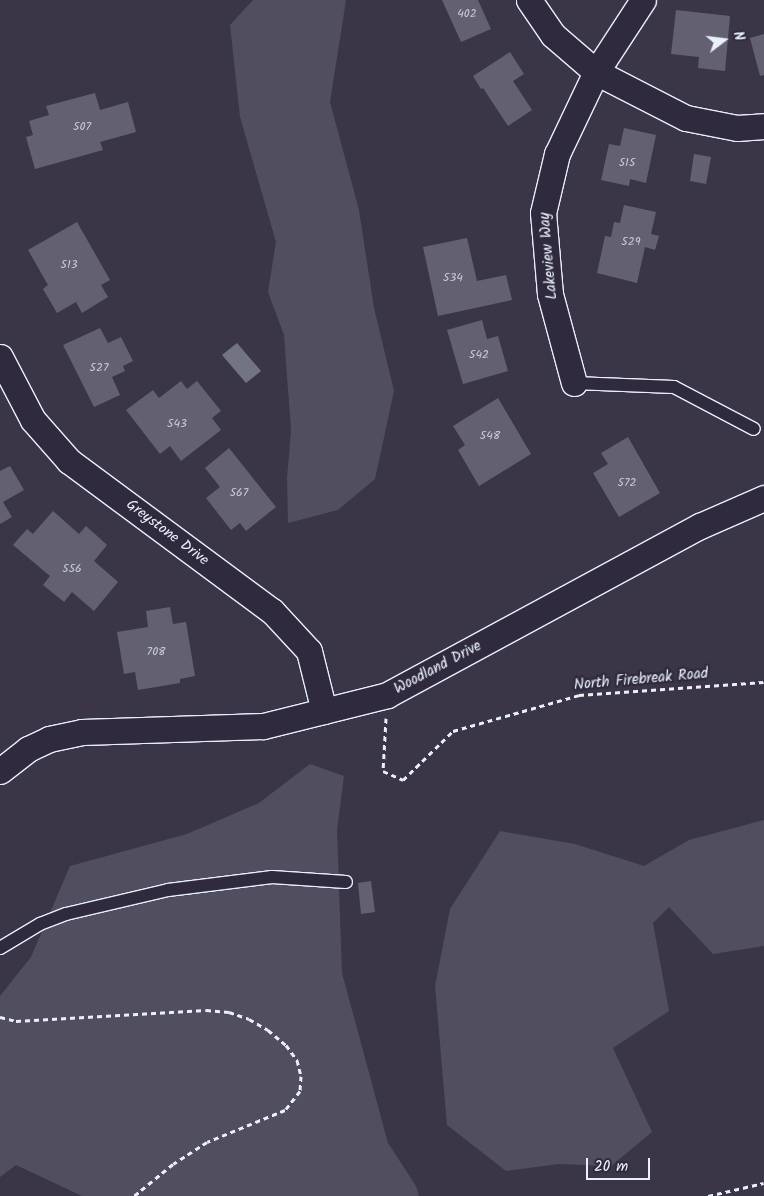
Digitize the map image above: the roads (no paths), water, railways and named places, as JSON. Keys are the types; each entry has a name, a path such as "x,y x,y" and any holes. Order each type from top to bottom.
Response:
{"street":[{"path":"529,0 553,35 596,72 686,118 737,128 764,126"},
{"name":"Lakeview Way","path":"574,383 550,294 543,213 557,154 596,72 643,0"},
{"name":"Greystone Drive","path":"0,357 33,420 69,461 272,611 309,651 324,711"},
{"name":"Woodland Drive","path":"0,771 28,749 49,739 82,732 263,726 387,696 700,526 764,498"}],"lane":[{"path":"574,383 674,387 754,429"},
{"path":"0,948 40,924 66,914 168,890 272,877 346,882"}],"water":[{"path":"237,343 261,371 246,383 222,355"}]}
